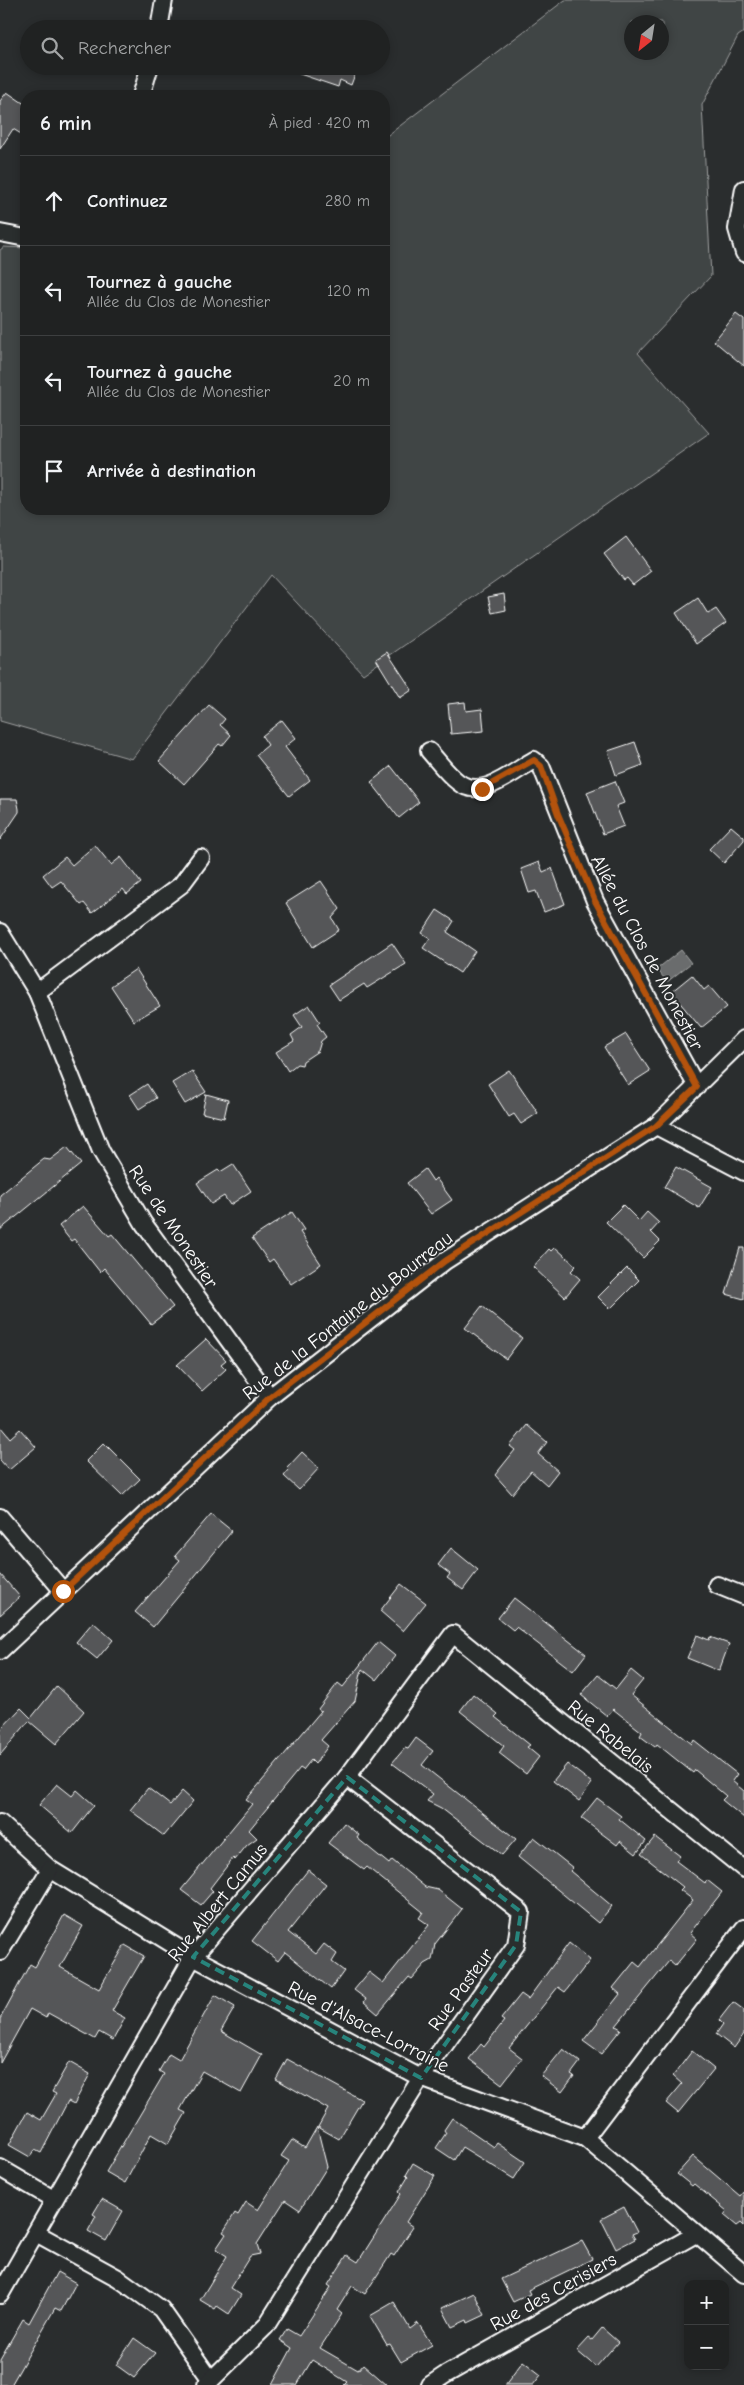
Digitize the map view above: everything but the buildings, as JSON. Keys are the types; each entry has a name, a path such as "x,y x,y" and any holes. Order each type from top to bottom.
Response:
{"street":[{"path":"161,20 164,0"},
{"path":"143,90 147,75"},
{"path":"744,189 737,229 744,253"},
{"path":"0,233 20,237"},
{"name":"Allée du Clos de Monestier","path":"429,751 458,783 468,788 482,789 534,760 541,766 558,814 595,901 697,1087"},
{"path":"37,992 181,885 201,858"},
{"name":"Rue de Monestier","path":"0,932 37,992 101,1151 144,1224 270,1397"},
{"name":"Rue de la Fontaine du Bourreau","path":"0,1652 270,1397 445,1261 656,1126 744,1039"},
{"path":"656,1126 744,1172"},
{"path":"0,1517 63,1591"},
{"path":"717,1585 744,1596"},
{"name":"Rue Albert Camus","path":"0,2295 36,2233 53,2199 193,1957 347,1777 453,1634"},
{"name":"Rue Rabelais","path":"453,1634 744,1869"},
{"name":"Rue Pasteur","path":"209,2383 266,2326 421,2078 516,1945 521,1912 347,1777"},
{"name":"Rue d'Alsace-Lorraine","path":"0,1823 50,1869 193,1957 421,2078 586,2138 744,2274"},
{"path":"0,1952 50,1869"},
{"path":"586,2138 744,1928"},
{"path":"0,2168 53,2199"},
{"path":"36,2233 118,2278 161,2309 209,2383"},
{"name":"Rue des Cerisiers","path":"430,2385 445,2374 696,2234"},
{"path":"445,2374 458,2385"}],"highlighted area":[{"path":"347,1777 521,1912 516,1945 421,2078 193,1957"}],"shaded area":[{"path":"565,0 744,0 744,32 738,36 702,105 711,276 638,353 709,433 363,674 271,575 132,759 0,721 0,250 4,247 20,248 20,515 390,515 390,133"},
{"path":"681,950 691,963 667,982 657,969"}],"route":[{"path":"63,1591 270,1397 445,1261 656,1126 697,1087 595,901 558,814 541,766 534,760 482,789"}]}
